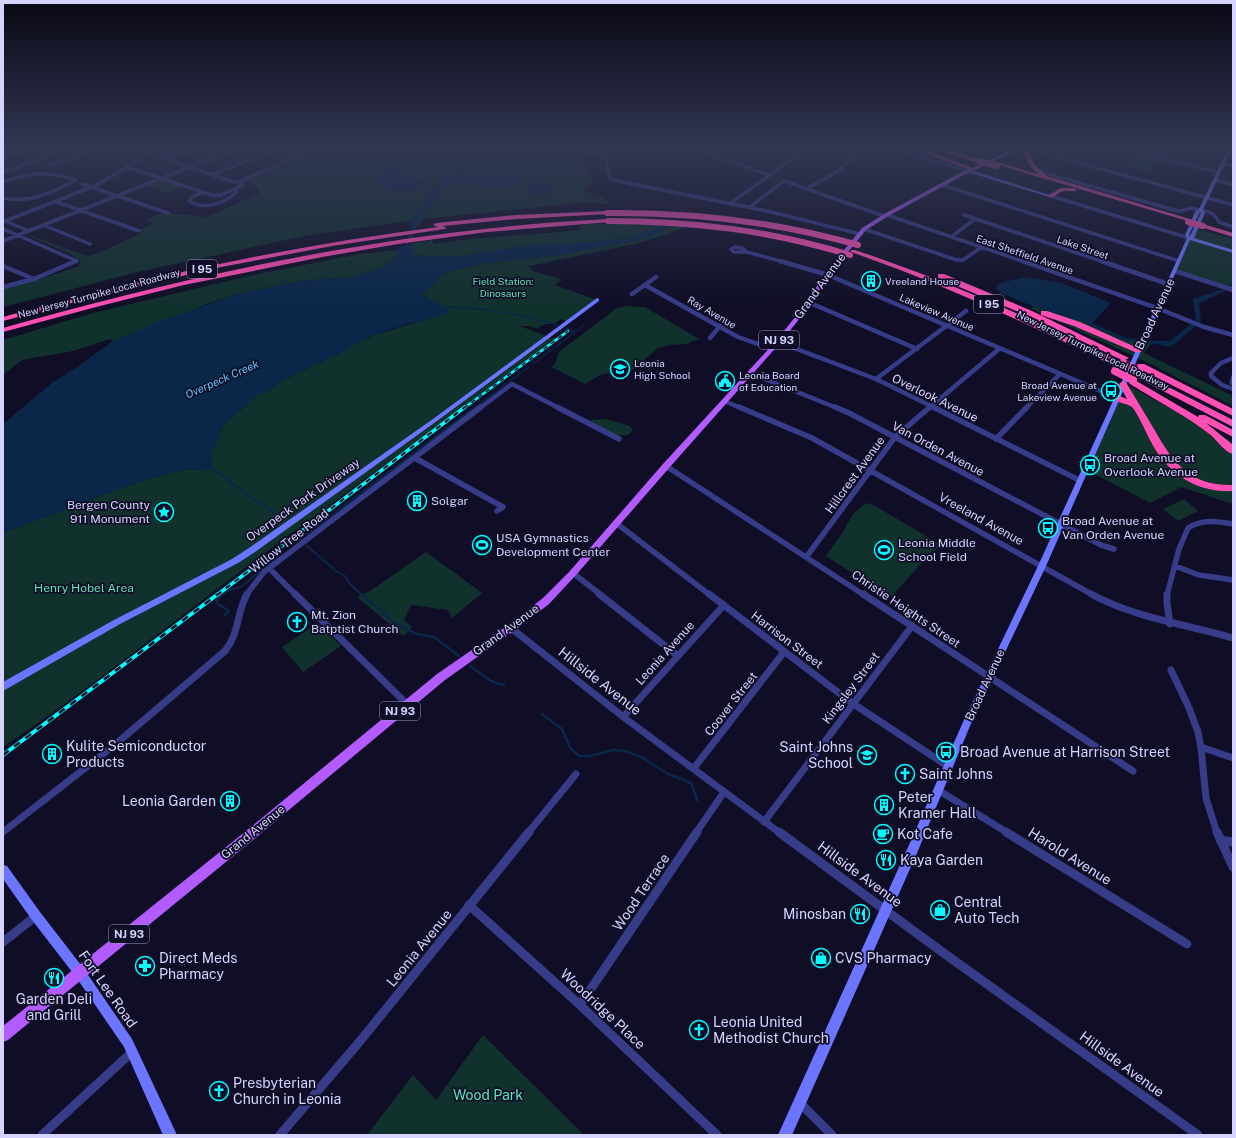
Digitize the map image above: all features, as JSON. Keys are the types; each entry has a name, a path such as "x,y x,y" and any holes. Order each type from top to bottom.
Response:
{"highway":[{"path":"1119,201 1233,234"},
{"path":"1121,201 1189,221"},
{"name":"New Jersey Turnpike Local Roadway","path":"3,330 131,295 404,235 426,232 528,226 607,217 672,213 743,220 803,230 854,250 939,275 1041,318 1121,365"},
{"name":"New Jersey Turnpike Local Roadway","path":"3,313 140,278 241,256 324,241 404,235 532,216 607,217 678,221 741,228 854,250 897,272 1121,365"},
{"name":"I 95","path":"3,319 102,292 216,266 315,246 404,235"},
{"name":"I 95","path":"3,325 108,296 215,271 404,235"},
{"path":"939,275 964,282 1034,310 1077,324 1138,350"},
{"path":"3,335 131,295"},
{"name":"New Jersey Turnpike Local Roadway","path":"1121,365 1123,380 1136,375 1233,413"},
{"name":"I 95","path":"1121,365 1136,375 1233,424"},
{"path":"1136,375 1219,437 1233,451"},
{"name":"New Jersey Turnpike Local Roadway","path":"1136,375 1233,434"},
{"name":"I 95","path":"1136,375 1233,420"},
{"path":"1123,380 1134,405 1165,457 1176,469 1190,479 1202,484 1220,488 1233,488"},
{"path":"1117,398 1134,405"}],"main road":[{"name":"Grand Avenue","path":"3,1035 463,660 511,628 546,601 573,573 666,466 778,342 864,229 912,201"}],"street":[{"path":"3,241 103,201"},
{"path":"132,201 168,213"},
{"path":"189,201 195,204 209,206 221,201"},
{"path":"721,201 860,234"},
{"name":"East Sheffield Avenue","path":"750,207 758,201"},
{"name":"East Sheffield Avenue","path":"843,201 982,247 1177,315 1199,326 1220,333 1233,335"},
{"path":"992,201 1178,261"},
{"path":"1068,201 1233,252"},
{"path":"1143,201 1174,210 1181,211 1191,208 1209,212 1214,215 1220,223 1233,227"},
{"name":"Broad Avenue","path":"785,1135 988,677 1042,566 1079,480 1117,398 1123,380 1175,271 1178,261 1189,238 1192,237 1197,228 1203,213 1201,210 1205,201"},
{"path":"1219,201 1233,205"},
{"path":"29,231 6,221 57,202 139,231"},
{"name":"Lake Street","path":"964,215 1168,284"},
{"path":"950,237 975,219"},
{"path":"43,225 90,244"},
{"path":"3,229 78,262 34,279 3,287"},
{"path":"864,229 959,261 963,260 982,247"},
{"name":"Lakeview Avenue","path":"747,252 828,275 1117,398"},
{"path":"3,266 34,279"},
{"path":"1175,271 1233,290"},
{"path":"632,294 656,277"},
{"name":"Ray Avenue","path":"645,285 720,326 742,340 772,349"},
{"name":"Overpeck Park Driveway","path":"3,687 110,626 235,561 252,550 435,420 597,300"},
{"path":"808,302 917,349"},
{"path":"876,380 966,311"},
{"path":"710,338 720,326"},
{"name":"Overlook Avenue","path":"778,342 876,380 1079,480"},
{"name":"Hillcrest Avenue","path":"807,556 895,437 999,349"},
{"path":"1233,358 1223,361 1218,365 1211,373 1211,376 1222,385 1233,389"},
{"name":"Van Orden Avenue","path":"750,373 849,413 1060,523 1101,546 1114,549"},
{"path":"996,439 1060,374"},
{"path":"1232,383 1233,377"},
{"name":"Willow Tree Road","path":"3,832 110,748 225,651 236,637 243,602 247,593 257,579 269,568 512,384 619,439"},
{"name":"Vreeland Avenue","path":"724,401 812,438 1109,604 1138,615 1170,624 1212,632 1233,638"},
{"path":"415,458 503,507 497,511"},
{"name":"Christie Heights Street","path":"666,466 723,501 988,677 1133,771"},
{"path":"1170,624 1167,597 1183,536 1189,527 1196,524 1212,521 1233,524"},
{"name":"Harrison Street","path":"616,523 852,703 949,767"},
{"path":"1175,566 1199,575 1233,580"},
{"path":"269,568 408,705"},
{"path":"573,573 678,656"},
{"name":"Leonia Avenue","path":"623,717 724,605"},
{"name":"Kingsley Street","path":"764,822 852,703 912,626"},
{"name":"Hillside Avenue","path":"511,628 623,717 694,768 764,822 885,911 1198,1135"},
{"name":"Coover Street","path":"694,768 784,652"},
{"path":"1171,670 1194,719 1201,748 1206,797 1220,840 1233,867"},
{"path":"1201,748 1233,758"},
{"name":"Leonia Avenue","path":"280,1135 361,1040 576,774"},
{"name":"Harold Avenue","path":"938,790 1187,944"},
{"name":"Wood Terrace","path":"580,1005 724,792"},
{"path":"1220,840 1233,842"},
{"name":"Fort Lee Road","path":"3,870 80,973 132,1052 170,1135"},
{"name":"Woodridge Place","path":"469,905 580,1005 717,1135"},
{"path":"3,942 36,916"},
{"path":"42,1135 132,1052"},
{"path":"800,1103 832,1135"}],"green space":[{"path":"242,201 607,201 612,205 588,202 422,219 304,236 138,272 3,307 3,288 31,282 79,266 81,261 70,254 25,234 88,256 99,253 141,233 139,231 153,223 147,220 161,213 202,216 205,218"},
{"path":"669,224 630,238 569,244 531,245 464,256 448,257 414,255 411,245 413,243 432,240 434,244 489,237 581,230 580,225"},
{"name":"Henry Hobel Area","path":"675,224 685,225 674,232 635,244 529,266 531,269 539,273 553,276 561,280 555,285 597,300 567,322 561,319 543,325 538,329 528,326 520,326 554,339 211,593 94,683 3,747 3,532 159,476 185,469 209,470 212,468 211,454 223,426 232,416 245,407 247,403 257,395 266,392 282,381 372,336 436,316 448,310 422,295 439,278 439,276 447,272 484,263 553,256 630,242"},
{"path":"1194,228 1233,239 1233,280 1227,288 1175,271"},
{"path":"398,250 393,262 374,271 352,277 299,281 235,295 207,304 113,341 110,339 73,351 22,360 3,375 3,340 93,313 253,275 360,254"},
{"path":"628,306 645,307 699,339 686,344 670,345 658,348 631,371 602,374 585,384 551,367 555,364 559,352 617,308"},
{"path":"1032,306 1081,321 1124,340 1152,343 1144,353 1233,396 1233,406 1155,366 1032,309"},
{"path":"1129,386 1233,442 1233,504 1181,487 1150,503 1085,469 1117,398 1138,409"},
{"path":"606,419 630,426 633,430 629,434 618,435 605,430 590,420"},
{"path":"1184,499 1198,511 1178,521 1163,509"},
{"name":"Leonia Middle School Field","path":"866,503 875,506 940,544 942,547 933,551 892,596 878,590 826,556 843,532 853,514"},
{"path":"426,552 482,593 452,618 448,610 411,605 404,620 412,627 404,636 357,597 370,591"},
{"path":"318,623 341,646 303,672 282,647"},
{"name":"Wood Park","path":"483,1035 584,1135 367,1135 413,1075 436,1100"}],"water":[{"name":"Overpeck Creek","path":"425,201 434,201 421,223 418,224 408,245 411,245 414,255 448,257 464,256 531,245 569,244 630,238 669,224 675,224 652,236 630,242 553,256 484,263 447,272 439,276 436,282 422,295 443,306 450,313 384,331 372,336 282,381 266,392 257,395 247,403 245,407 232,416 223,426 211,454 212,468 209,470 185,469 159,476 3,532 3,424 52,383 113,341 163,320 235,295 299,281 352,277 374,271 393,262 400,247 405,246 413,225 409,225 415,211"},
{"path":"1024,277 1061,283 1111,303 1092,323 1126,338 1152,341 1170,341 1196,320 1193,299 1227,288 1233,280 1233,287 1199,303 1201,321 1176,343 1168,347 1152,343 1124,340 1081,321 1032,306 1001,293 996,288 998,284"}],"waterway":[{"path":"443,307 472,308 500,312 557,325"},
{"path":"575,332 584,325"},
{"path":"566,328 575,332"},
{"path":"533,364 575,332"},
{"path":"474,408 529,367"},
{"path":"222,595 227,591 241,587 275,559 283,547 311,531 475,407"},
{"path":"212,468 251,498 274,512 282,520"},
{"path":"307,546 336,571 345,576 350,584 362,595"},
{"path":"223,594 217,598 218,604 229,611 225,615"},
{"path":"361,594 392,621 416,634 434,637 459,656"},
{"path":"470,666 491,681 504,685"},
{"path":"542,714 562,729 570,748 579,756 590,756 613,750 625,751 643,758 668,774 691,783 698,802"}],"railway":[{"path":"464,408 568,331"},
{"path":"217,595 465,407"},
{"path":"3,755 218,594"}],"place":[{"name":"Vreeland House","path":"871,281"},
{"name":"Leonia High School","path":"620,369"},
{"name":"Leonia Board of Education","path":"725,381"},
{"name":"Broad Avenue at Lakeview Avenue","path":"1111,391"},
{"name":"Broad Avenue at Overlook Avenue","path":"1090,465"},
{"name":"Solgar","path":"417,501"},
{"name":"Bergen County 911 Monument","path":"164,512"},
{"name":"Broad Avenue at Van Orden Avenue","path":"1048,528"},
{"name":"USA Gymnastics Development Center","path":"482,545"},
{"name":"Leonia Middle School Field","path":"884,550"},
{"name":"Mt. Zion Batptist Church","path":"297,622"},
{"name":"Broad Avenue at Harrison Street","path":"946,752"},
{"name":"Kulite Semiconductor Products","path":"52,754"},
{"name":"Saint Johns School","path":"867,755"},
{"name":"Saint Johns","path":"905,774"},
{"name":"Leonia Garden","path":"230,801"},
{"name":"Peter Kramer Hall","path":"884,805"},
{"name":"Kot Cafe","path":"883,834"},
{"name":"Kaya Garden","path":"886,860"},
{"name":"Central Auto Tech","path":"940,910"},
{"name":"Minosban","path":"860,914"},
{"name":"CVS Pharmacy","path":"821,958"},
{"name":"Direct Meds Pharmacy","path":"145,966"},
{"name":"Garden Deli and Grill","path":"54,978"},
{"name":"Leonia United Methodist Church","path":"699,1030"},
{"name":"Presbyterian Church in Leonia","path":"219,1091"}],"park label":[{"name":"Field Station: Dinosaurs","path":"503,286"}]}
